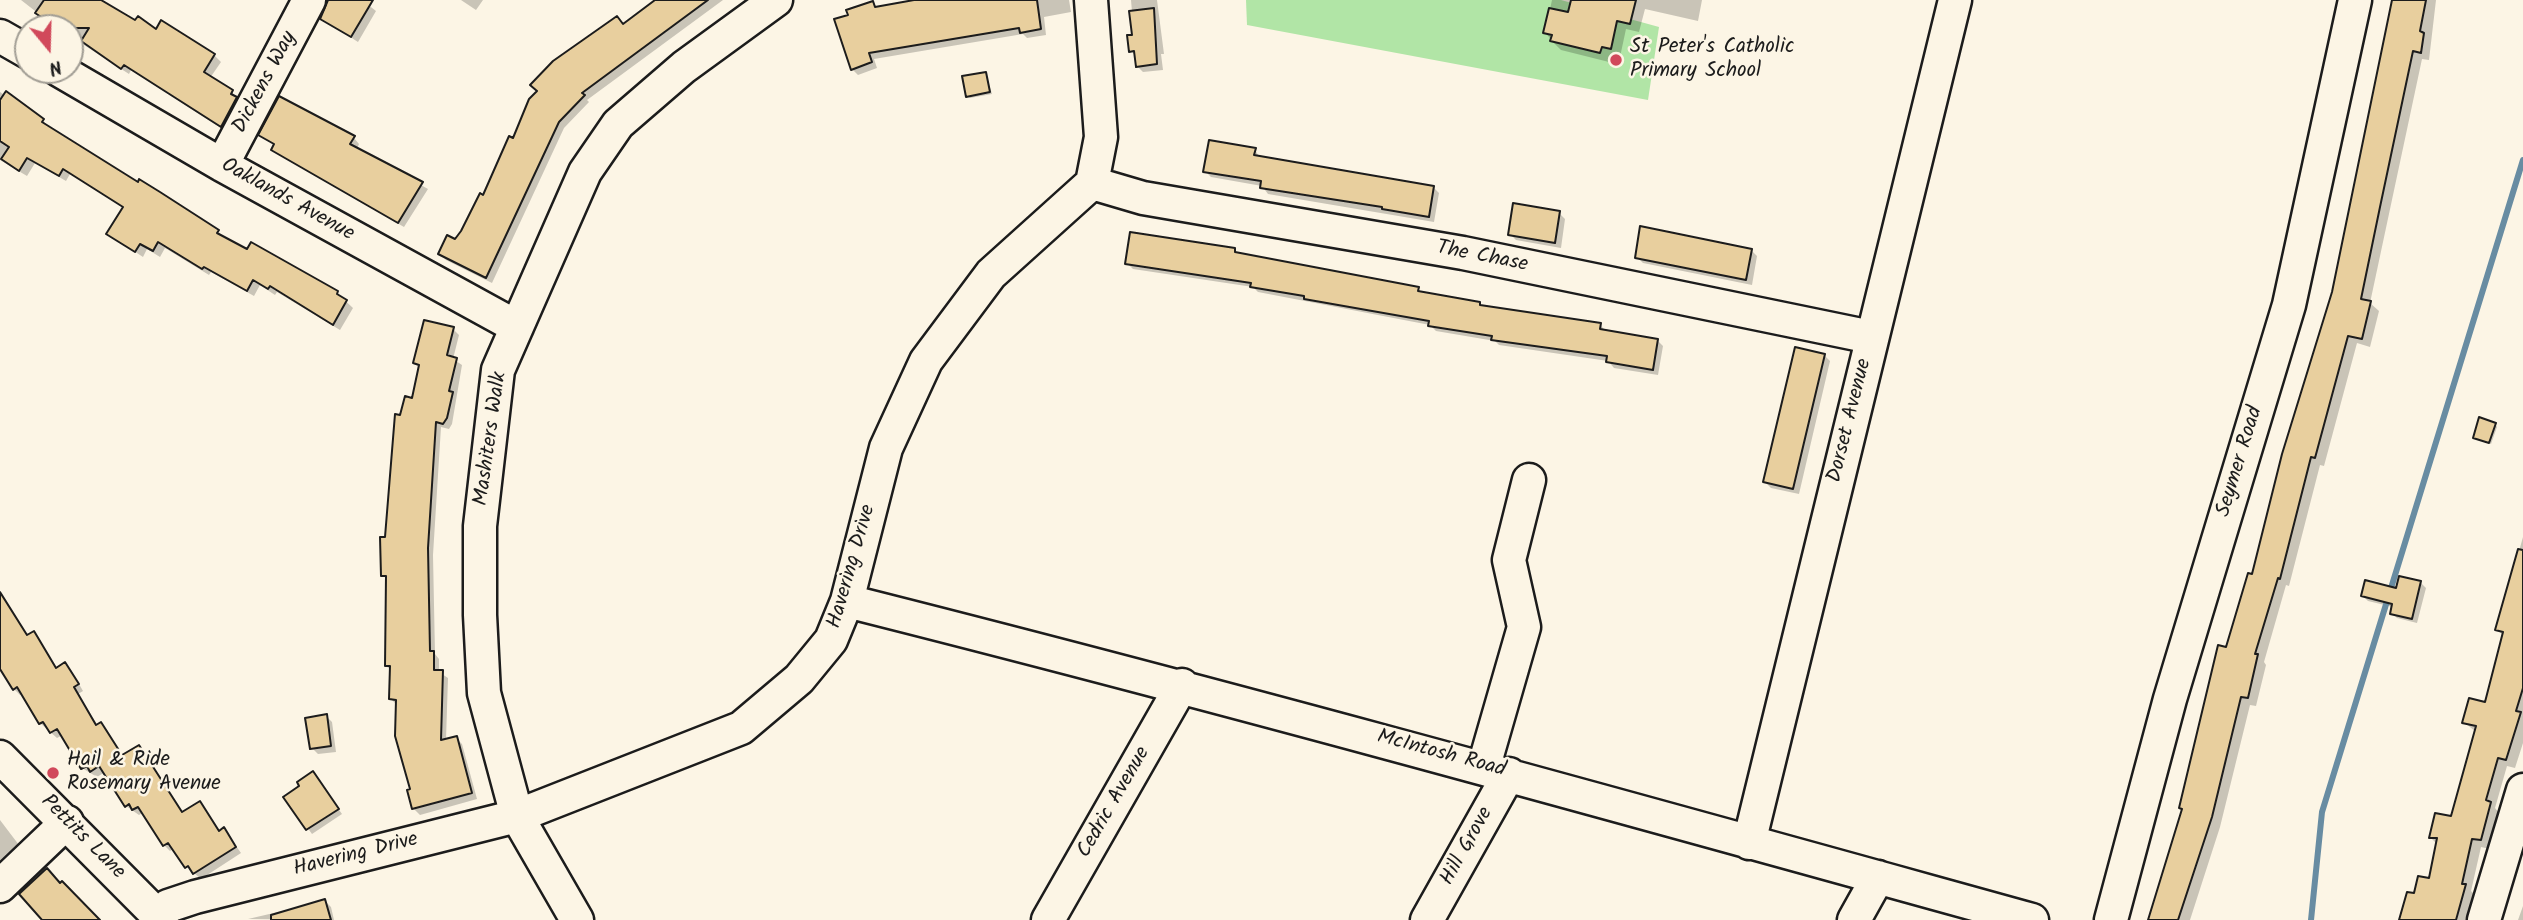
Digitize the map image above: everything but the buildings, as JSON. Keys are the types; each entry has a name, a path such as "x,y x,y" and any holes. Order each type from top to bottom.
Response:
{"street":[{"name":"Dickens Way","path":"222,165 309,0"},
{"name":"Mashiters Walk","path":"576,920 517,816 485,693 480,615 480,526 498,370 585,172 618,124 684,67 776,0"},
{"path":"1091,0 1101,137 1092,183"},
{"name":"Dorset Avenue","path":"1749,843 1955,0"},
{"name":"Seymer Road","path":"2111,920 2170,699 2289,305 2356,0"},
{"name":"Oaklands Avenue","path":"83,84 222,165 517,327"},
{"name":"The Chase","path":"1092,183 1143,198 1463,253 1871,337"},
{"name":"Havering Drive","path":"160,918 168,906 195,897 517,816 741,728 799,680 831,640 847,601 886,448 926,361 991,274 1092,183"},
{"name":"Hill Grove","path":"1427,920 1496,770 1524,627 1509,560 1529,480"},
{"name":"McIntosh Road","path":"847,601 1182,685 2032,920"},
{"name":"Cedric Avenue","path":"1048,920 1182,685"},
{"name":"Pettits Lane","path":"0,757 160,918"},
{"path":"2484,920 2523,790"},
{"path":"0,886 67,822"},
{"path":"1854,920 1878,877"}],"green space":[{"path":"1246,0 1561,0 1659,27 1648,100 1247,25"}],"waterway":[{"path":"2311,920 2322,812 2523,160"}],"place":[{"name":"St Peter's Catholic Primary School","path":"1616,60"},
{"name":"Hail & Ride Rosemary Avenue","path":"53,773"}]}
